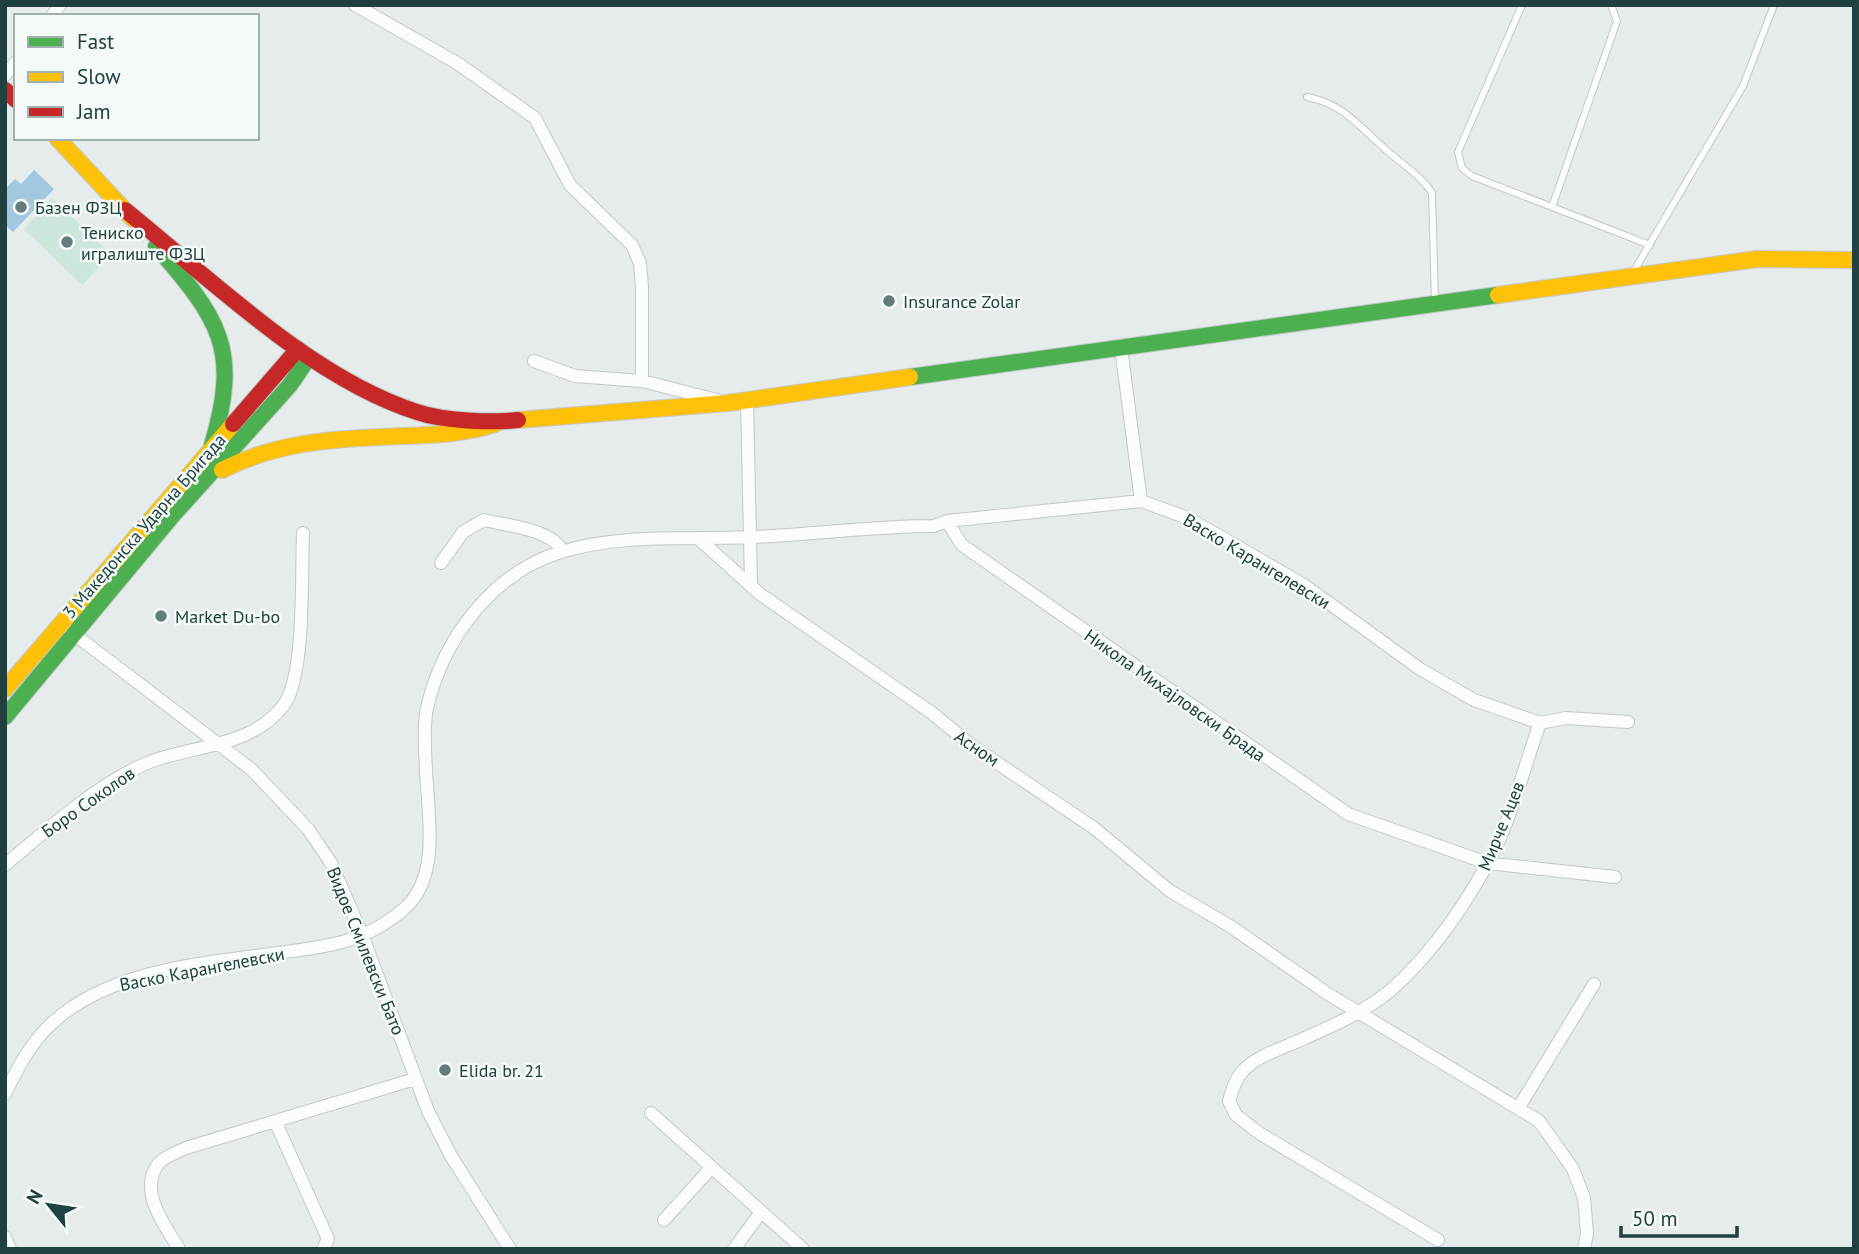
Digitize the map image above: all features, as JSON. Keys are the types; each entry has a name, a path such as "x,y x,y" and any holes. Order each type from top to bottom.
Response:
{"main road":[{"path":"61,142 205,302 216,326 228,368 228,389 207,458"},
{"path":"125,210 303,353 348,382 419,413 499,422 747,400 1757,259 1854,260"},
{"path":"5,690 181,482 207,458 303,353"},
{"name":"3 Македонска Ударна Бригада","path":"5,717 206,478 290,385 303,353"},
{"path":"206,478 236,461 269,451 326,441 470,433 499,422"}],"street":[{"path":"355,5 457,62 535,118 570,185 632,245 640,263 642,286 642,381"},
{"path":"1121,348 1141,501"},
{"path":"534,361 575,376 642,381 727,402"},
{"path":"747,400 751,583"},
{"name":"Васко Карангелевски","path":"947,521 1141,501 1188,518 1304,585 1420,669 1474,700 1540,723"},
{"path":"441,563 463,532 484,520 542,535 556,541 563,551"},
{"path":"749,537 934,526 947,521"},
{"name":"Никола Михајловски Брада","path":"947,521 962,545 1348,814 1487,863 1615,877"},
{"name":"Боро Соколов","path":"5,865 72,810 140,765 195,747 239,739 256,729 283,706 293,685 298,653 303,533"},
{"name":"Васко Карангелевски","path":"5,1094 22,1060 49,1026 77,1004 108,987 173,971 264,954 314,950 363,937 406,908 424,883 429,857 426,711 436,676 451,647 466,622 490,593 537,561 563,551 638,539 749,537"},
{"name":"Асном","path":"698,538 751,583 760,594 932,713 972,746 1094,828 1170,891 1230,926 1358,1013"},
{"name":"Видое Смилевски Бато","path":"61,625 251,769 308,829 331,863 363,937 415,1079 451,1156 504,1247"},
{"path":"1540,723 1566,719 1628,722"},
{"name":"Мирче Ацев","path":"1438,1240 1259,1133 1236,1115 1229,1101 1235,1082 1244,1069 1358,1013 1391,989 1446,927 1487,863 1540,723"},
{"path":"1519,1107 1594,984"},
{"path":"1358,1013 1539,1121 1573,1169 1584,1198 1587,1233 1584,1249"},
{"path":"179,1249 156,1209 149,1184 159,1163 186,1148 415,1079"},
{"path":"651,1113 803,1249"},
{"path":"276,1123 328,1239 323,1249"},
{"path":"664,1220 711,1168"},
{"path":"734,1249 761,1212"},
{"path":"5,1237 10,1249"}],"lane":[{"path":"1522,5 1458,152 1462,168 1472,176 1650,245"},
{"path":"1552,207 1617,21 1611,5"},
{"path":"1631,276 1743,86 1774,5"},
{"path":"1307,97 1326,100 1352,116 1384,148 1424,181 1432,193 1436,304"}],"green space":[{"name":"Тениско игралиште ФЗЦ","path":"52,198 111,254 82,285 24,229"}],"water":[{"name":"Базен ФЗЦ","path":"34,170 54,189 13,232 5,225 5,189 15,179 21,184"}],"traffic: fast":[{"path":"156,246 195,294 209,315 218,336 224,359 224,383 221,412 212,445"},
{"path":"910,377 1498,295"},
{"path":"5,717 173,515 290,385 309,357"}],"traffic: slow":[{"path":"59,140 133,219"},
{"path":"1498,295 1757,259 1854,260"},
{"path":"518,420 728,403 910,377"},
{"path":"5,689 233,424"},
{"path":"222,470 261,454 301,444 341,439 454,433 495,424"}],"traffic: jam":[{"path":"5,90 14,98"},
{"path":"125,210 264,324 339,376 378,396 428,415 467,420 518,420"},
{"path":"233,424 298,349"}],"place":[{"name":"Базен ФЗЦ","path":"21,207"},
{"name":"Тениско игралиште ФЗЦ","path":"67,242"},
{"name":"Insurance Zolar","path":"889,301"},
{"name":"Market Du-bo","path":"161,616"},
{"name":"Elida br. 21","path":"445,1070"}]}
